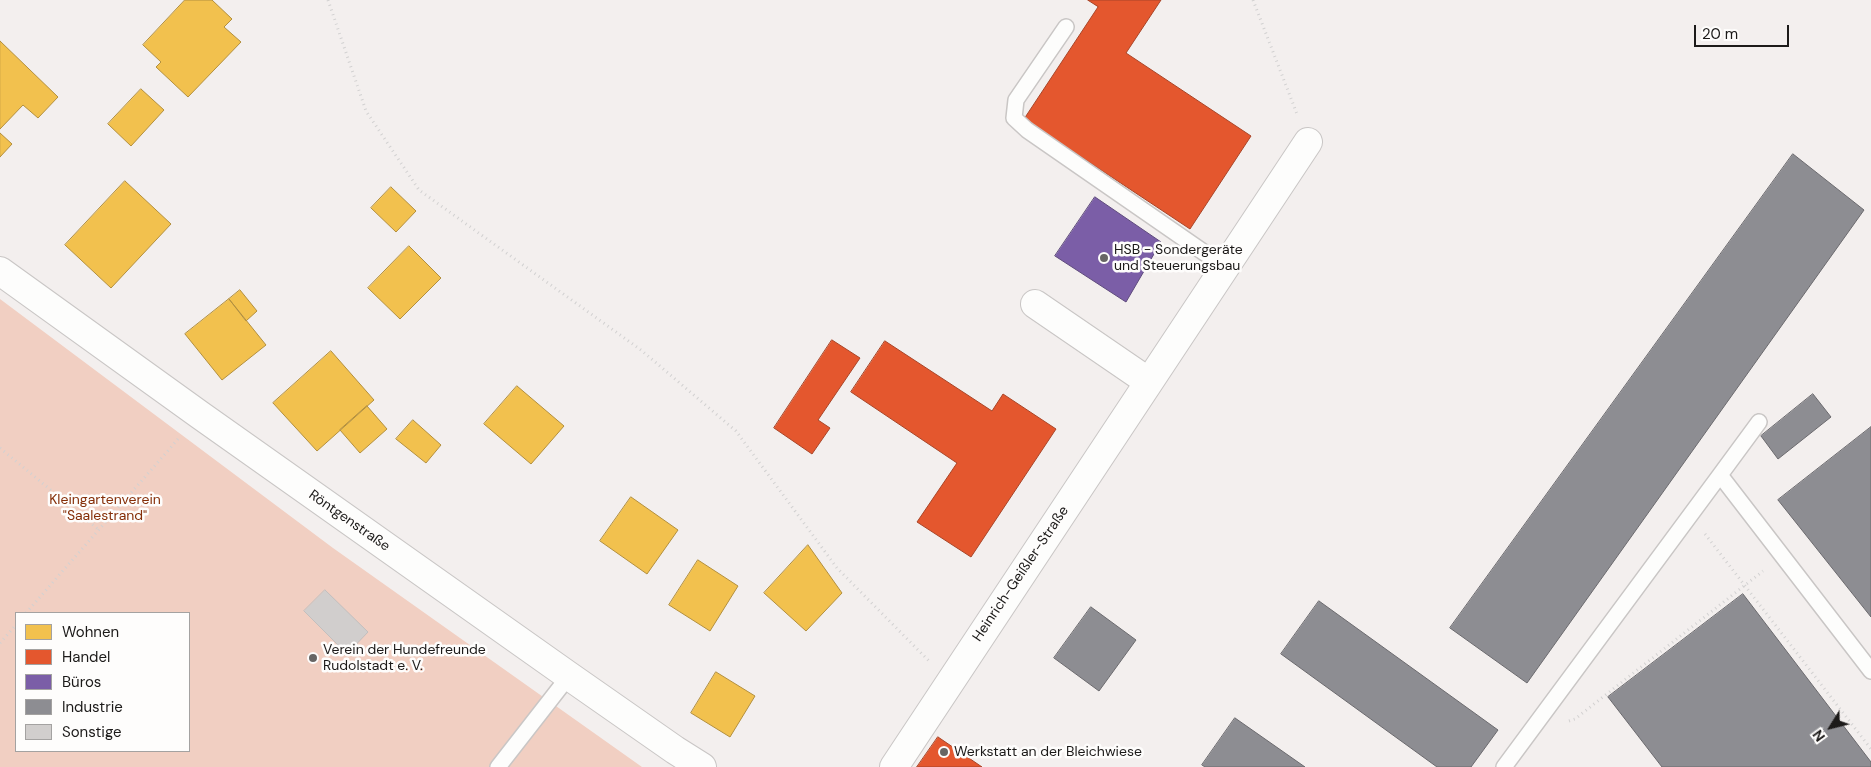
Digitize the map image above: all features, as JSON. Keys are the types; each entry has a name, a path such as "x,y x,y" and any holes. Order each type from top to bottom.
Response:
{"street":[{"name":"Heinrich-Geißler-Straße","path":"894,767 949,681 1308,142"},
{"name":"Röntgenstraße","path":"0,271 569,676 702,767"},
{"path":"1035,304 1149,382"}],"lane":[{"path":"1066,27 1016,100 1014,118 1026,130 1225,267"},
{"path":"1504,767 1759,422"},
{"path":"1720,475 1871,671"},
{"path":"498,767 569,676"}],"path":[{"path":"328,0 366,111 419,190 641,350 736,431 837,568 949,681"},
{"path":"1253,0 1308,142"},
{"path":"27,612 200,415"},
{"path":"0,448 99,530"},
{"path":"1690,515 1871,749"},
{"path":"1534,727 1575,719 1744,585"},
{"path":"0,643 15,626"}],"green space":[{"name":"Kleingartenverein \"Saalestrand\"","path":"0,299 333,548 642,767 0,767"}],"building: Wohnen":[{"path":"185,0 212,0 232,19 224,27 241,42 188,97 156,67 161,62 143,45"},
{"path":"0,41 58,97 38,118 23,105 0,129"},
{"path":"141,89 164,110 131,146 108,124"},
{"path":"0,133 12,144 0,157"},
{"path":"125,181 171,224 111,288 65,245"},
{"path":"391,187 416,211 396,232 371,208"},
{"path":"409,246 441,278 400,319 368,288"},
{"path":"240,290 257,311 246,321 229,299"},
{"path":"229,299 266,345 222,380 185,334"},
{"path":"331,351 374,400 317,451 273,403"},
{"path":"517,386 564,426 531,464 484,424"},
{"path":"367,406 387,429 360,453 340,430"},
{"path":"413,420 441,445 426,463 396,439"},
{"path":"631,497 678,530 647,574 600,541"},
{"path":"808,545 842,593 806,631 764,593"},
{"path":"698,560 738,586 710,631 669,605"},
{"path":"716,672 755,696 730,737 691,713"}],"building: Handel":[{"path":"1088,0 1161,0 1126,53 1251,136 1190,229 1024,119 1098,7"},
{"path":"832,340 860,358 818,420 830,428 812,454 774,428"},
{"path":"885,341 992,411 1003,394 1056,429 971,557 917,522 957,463 851,392"},
{"name":"Werkstatt an der Bleichwiese","path":"938,737 982,767 917,767"}],"building: Büros":[{"path":"1095,197 1161,242 1126,302 1055,256"}],"building: Industrie":[{"path":"1793,154 1864,210 1527,683 1450,628"},
{"path":"1813,394 1831,417 1778,459 1761,436"},
{"path":"1871,427 1871,617 1778,500"},
{"path":"1743,594 1871,762 1871,767 1662,767 1608,697"},
{"path":"1319,601 1498,730 1471,767 1437,767 1281,654"},
{"path":"1091,607 1136,640 1099,691 1054,658"},
{"path":"1235,718 1305,767 1205,767 1202,765"}],"building: Sonstige":[{"path":"325,590 368,632 347,654 304,611"}],"place":[{"name":"HSB - Sondergeräte und Steuerungsbau","path":"1104,258"},
{"name":"Verein der Hundefreunde Rudolstadt e. V.","path":"313,658"},
{"name":"Werkstatt an der Bleichwiese","path":"944,752"}]}
